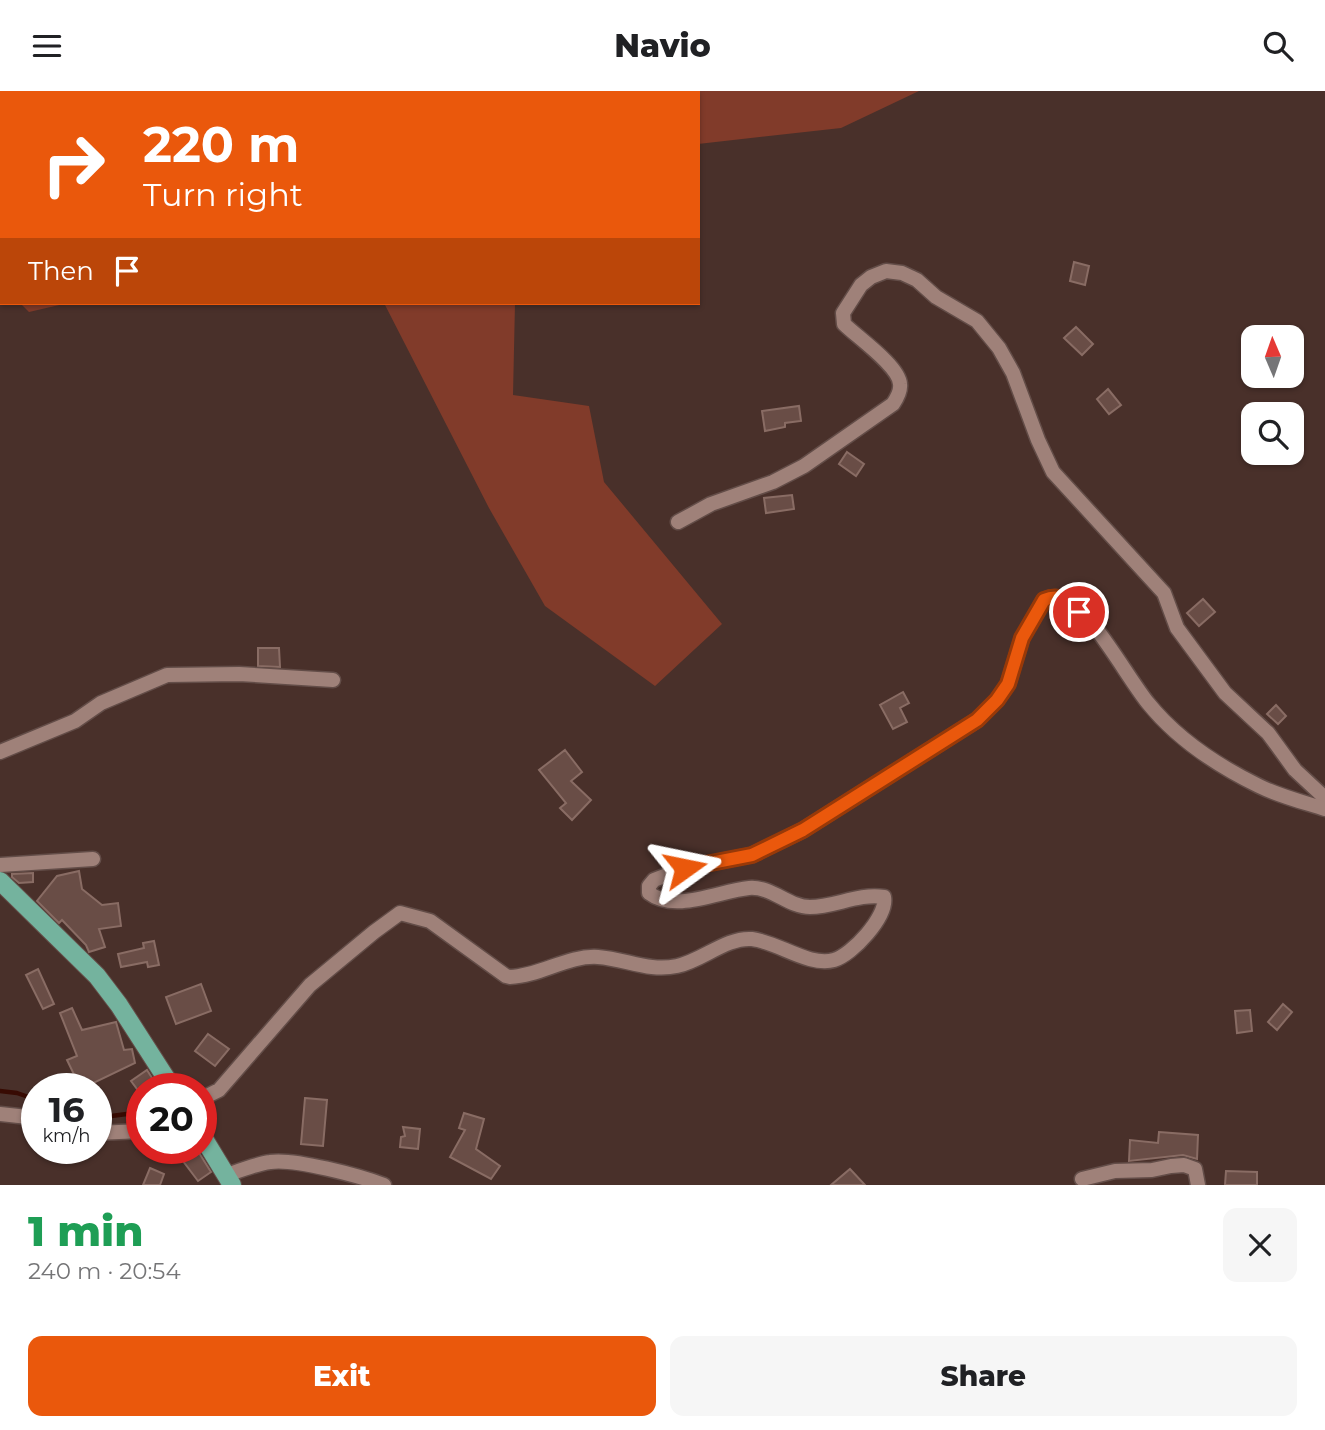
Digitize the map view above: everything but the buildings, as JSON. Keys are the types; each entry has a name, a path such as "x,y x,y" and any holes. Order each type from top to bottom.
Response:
{"main road":[{"path":"0,881 97,976 163,1073"},
{"path":"217,1159 230,1180"}],"street":[{"path":"678,522 711,504 773,482 804,466 893,404 900,388 900,381 894,370 847,327 843,319 848,302 861,285 872,277 886,271 917,279 936,297 977,321 999,348 1013,373 1053,472 1164,593 1177,628 1225,693 1268,733 1295,770 1325,798"},
{"path":"217,1091 310,985 400,913 430,921 506,977 598,957 658,969 680,965 741,940 766,942 819,961 835,960 851,951 881,915 886,904 884,897 870,895 813,907 800,907 762,889 749,888 698,899 662,902 649,893 649,886 654,880 685,868 752,855 803,830 977,720 997,700 1008,684 1022,638 1044,600 1051,597 1062,598 1101,635 1149,704 1173,730 1198,751 1260,787 1325,809"},
{"path":"0,752 75,721 101,703 167,675 239,674 333,680"},
{"path":"0,865 93,859"},
{"path":"0,1114 21,1116"},
{"path":"230,1180 269,1162 281,1161 344,1173 384,1185"},
{"path":"1082,1179 1115,1171 1152,1170 1184,1165 1195,1169 1198,1185"}],"shaded area":[{"path":"700,91 919,91 841,128 700,144"},
{"path":"22,305 59,305 29,312"},
{"path":"385,305 515,305 513,395 589,406 604,482 722,624 655,686 545,606 489,508"}],"waterway":[{"path":"0,1091 21,1094"},
{"path":"112,1116 126,1114"}],"route":[{"path":"685,868 752,855 803,830 977,720 997,700 1008,684 1022,638 1044,600 1051,597 1062,598 1079,612"}]}
